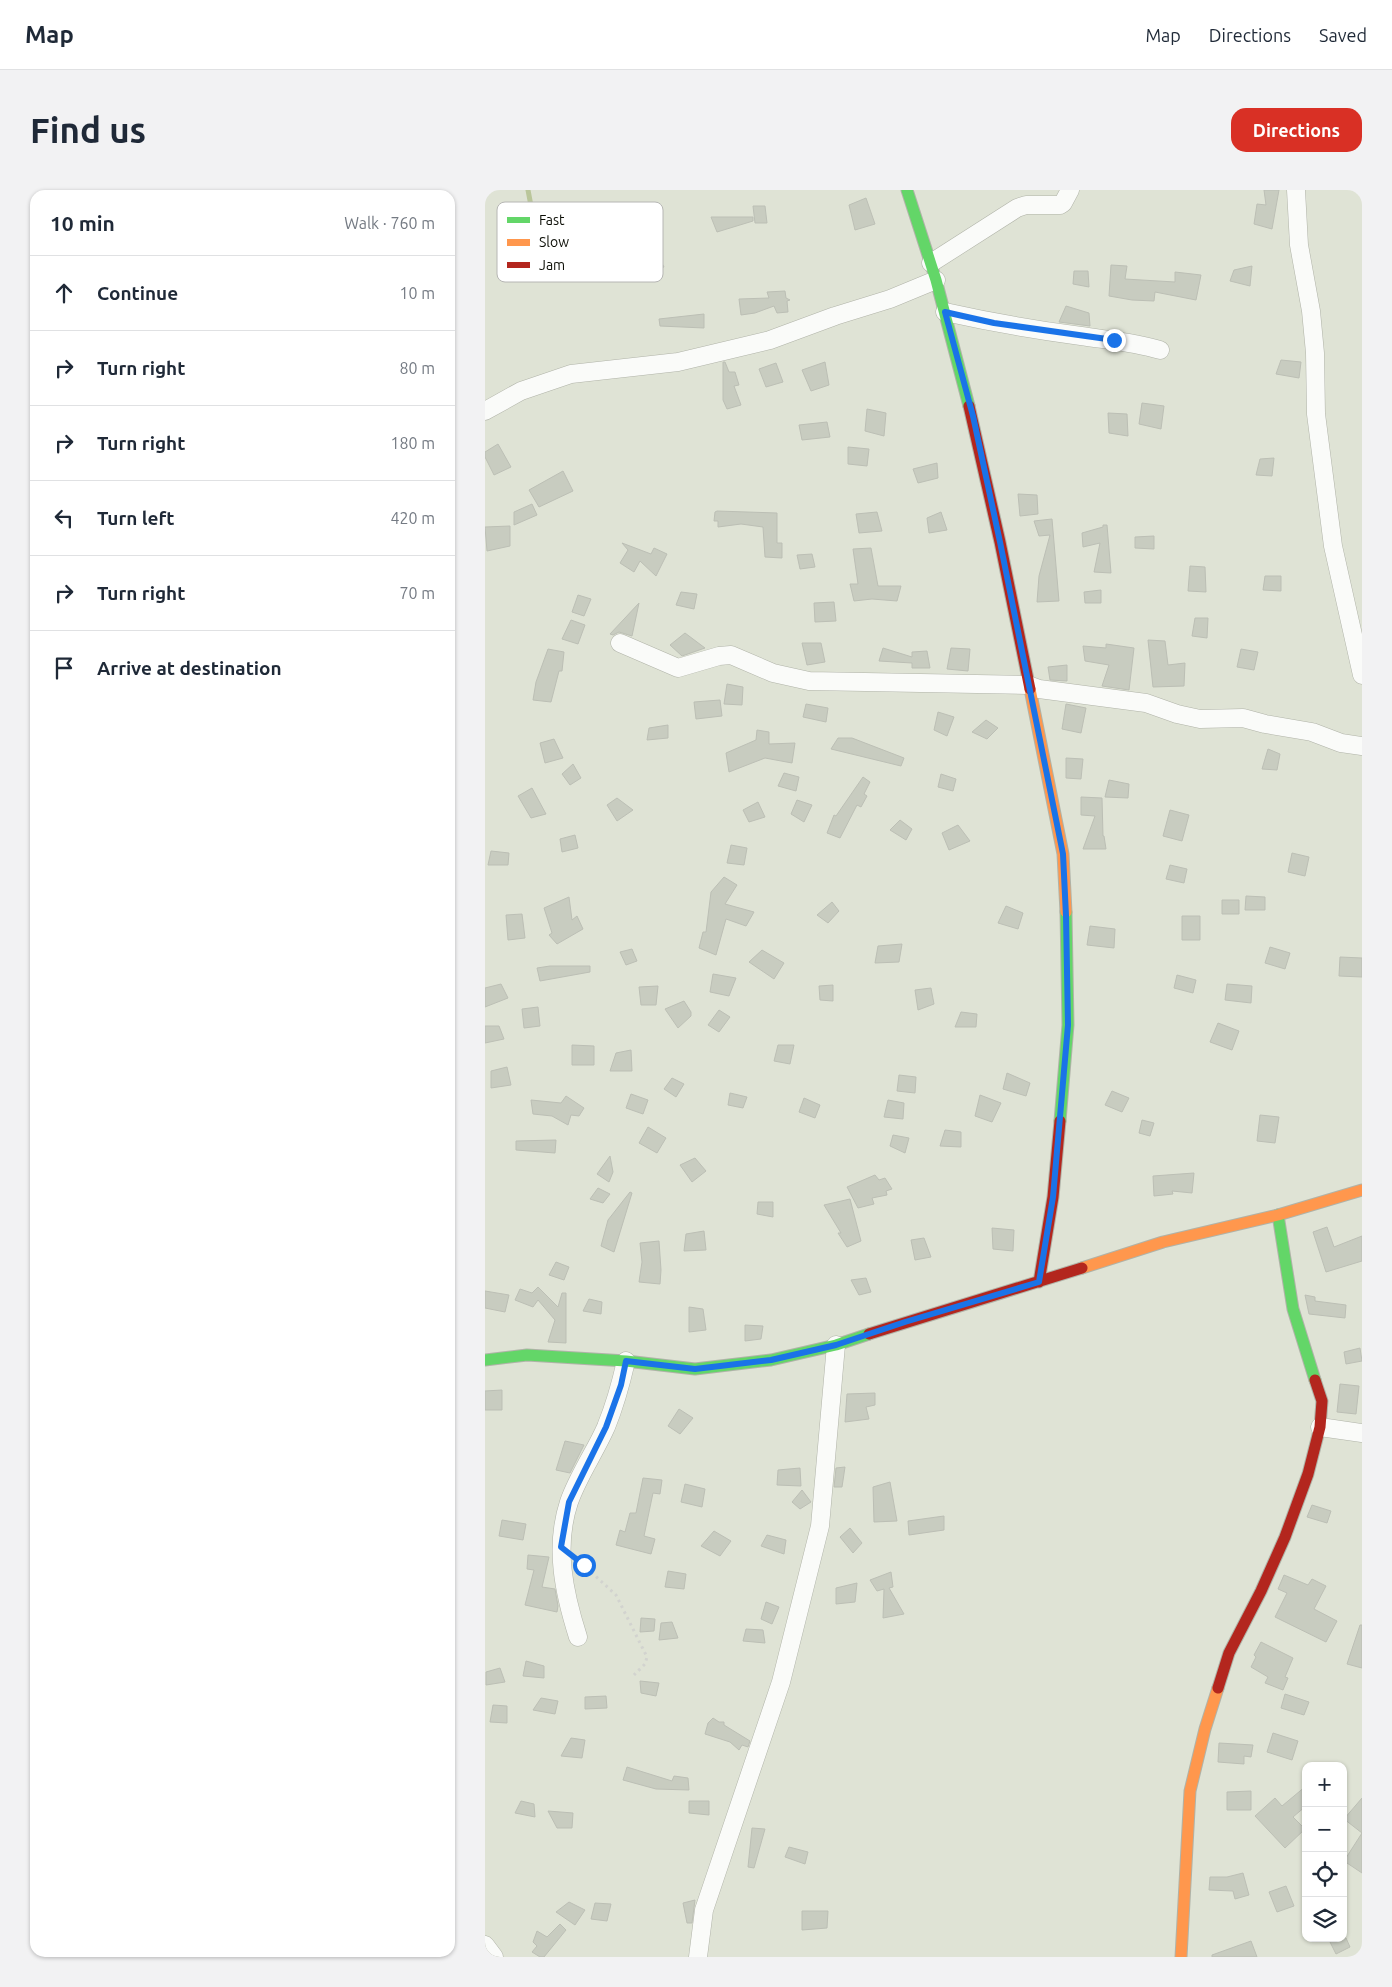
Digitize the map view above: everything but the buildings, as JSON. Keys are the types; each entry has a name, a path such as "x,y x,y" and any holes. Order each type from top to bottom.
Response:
{"street":[{"path":"907,190 945,312 973,416 1063,854 1067,1034 1053,1197 1039,1282"},
{"path":"485,411 521,391 571,374 678,362 769,340 835,316 890,299 933,271 1010,212 1026,205 1060,205 1070,190"},
{"path":"1296,190 1299,244 1311,311 1315,353 1316,414 1333,546 1361,665"},
{"path":"945,312 994,323 1133,344 1160,350"},
{"path":"620,643 678,668 719,656 731,655 773,673 809,680 1028,685 1039,689 1146,703 1177,714 1200,719 1243,718 1265,724 1312,732 1341,743 1362,746"},
{"path":"485,1360 527,1355 626,1361 695,1369 771,1360 836,1345 1163,1242 1278,1215 1362,1190"},
{"path":"1181,1957 1190,1791 1205,1729 1229,1653 1285,1537 1308,1474 1321,1427 1322,1401 1293,1309 1278,1215"},
{"path":"698,1957 704,1910 781,1682 820,1526 836,1345"},
{"path":"578,1637 563,1574 561,1547 569,1502 606,1427 621,1385 626,1361"},
{"path":"1321,1427 1362,1432"},
{"path":"485,1944 494,1957"}],"path":[{"path":"561,1547 591,1571 616,1595 623,1607 632,1630 647,1657 645,1664 634,1675"}],"waterway":[{"path":"528,190 530,202"}],"traffic: fast":[{"path":"907,190 936,280 969,406"},
{"path":"1060,1121 1068,1025 1066,912"},
{"path":"1278,1215 1293,1309 1315,1380"},
{"path":"485,1360 527,1355 626,1361 695,1369 771,1360 836,1345 869,1334"}],"traffic: slow":[{"path":"1030,689 1063,854 1066,912"},
{"path":"1082,1268 1163,1242 1278,1215 1362,1190"},
{"path":"1181,1957 1190,1791 1205,1729 1218,1688"}],"traffic: jam":[{"path":"969,406 1000,542 1030,689"},
{"path":"1039,1282 1053,1197 1060,1121"},
{"path":"869,1334 1082,1268"},
{"path":"1218,1688 1229,1653 1261,1591 1285,1537 1308,1474 1320,1427 1322,1401 1315,1380"}],"route":[{"path":"584,1565 561,1547 569,1502 606,1427 621,1385 626,1361 695,1369 771,1360 836,1345 905,1322 1039,1282 1053,1197 1068,1025 1063,854 973,416 945,312 994,323 1114,340"}]}
